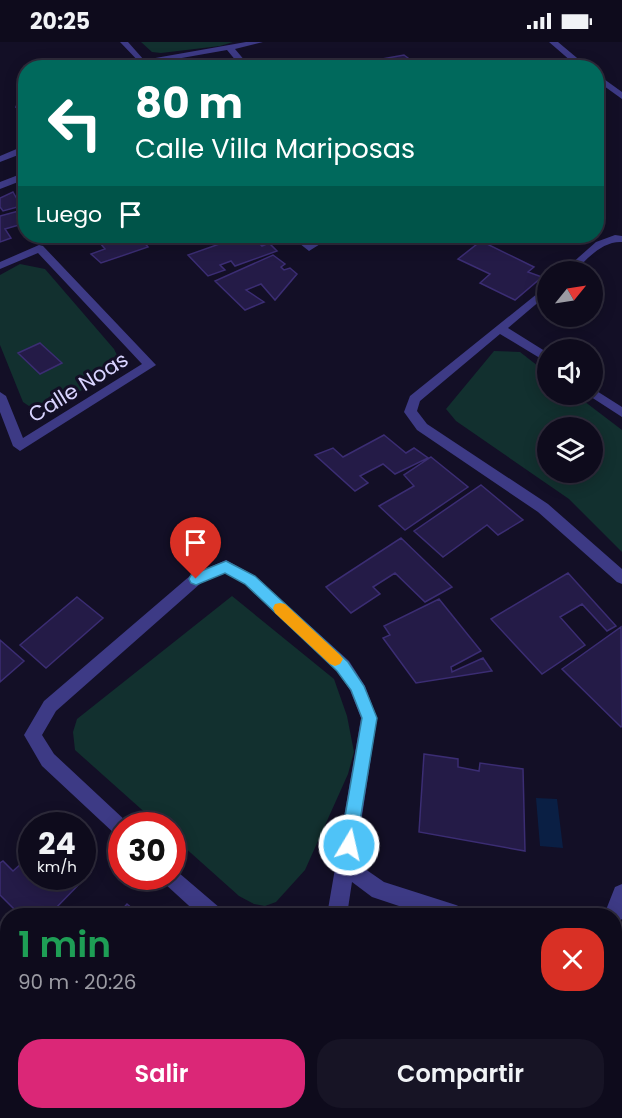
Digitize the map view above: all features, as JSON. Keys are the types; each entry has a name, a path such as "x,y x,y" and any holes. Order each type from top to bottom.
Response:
{"street":[{"path":"124,42 139,60"},
{"path":"160,60 254,42"},
{"path":"553,42 575,60"},
{"path":"230,48 240,60"},
{"path":"604,82 622,96"},
{"path":"0,159 18,151"},
{"path":"0,186 18,178"},
{"path":"604,242 616,238 622,239"},
{"path":"303,243 309,248 317,243"},
{"path":"580,261 601,243"},
{"name":"Calle Noas","path":"0,266 39,248 150,365 20,446 0,396"},
{"path":"537,297 414,399 410,412 422,427 543,508 622,578"},
{"path":"500,328 537,352"},
{"path":"603,400 622,413"},
{"path":"108,816 48,760 33,735 50,706 196,579 226,566 250,580 343,666 357,686 369,718 338,908"},
{"path":"345,866 379,890 434,908"},
{"path":"186,890 205,908"}],"green space":[{"path":"141,42 233,42 220,46 161,53 152,52"},
{"path":"20,264 45,269 117,355 116,365 107,375 57,405 43,410 32,408 23,402 0,345 0,275"},
{"path":"494,351 520,352 537,365 537,405 589,405 622,430 622,552 569,499 546,483 603,483 603,417 537,417 537,477 456,421 446,409"},
{"path":"232,596 334,679 347,716 354,752 348,774 305,870 276,902 265,906 254,904 239,896 186,849 186,812 144,812 75,750 73,732 77,719"}],"water":[{"path":"536,798 557,799 563,848 540,846"}],"building":[{"path":"404,55 411,60 376,60"},
{"path":"13,192 18,201 18,207 3,211 0,207 0,198"},
{"path":"18,211 18,225 5,229 11,238 0,242 0,216"},
{"path":"100,243 144,243 148,247 101,263 91,254 105,249"},
{"path":"222,243 259,243 262,246 269,243 277,251 235,266 231,261 220,265 225,270 208,276 188,255"},
{"path":"478,243 485,243 534,267 528,272 537,275 537,281 515,300 480,283 490,274 458,259"},
{"path":"273,255 285,264 281,267 284,270 290,268 297,274 275,300 261,284 246,290 264,302 245,310 215,281"},
{"path":"40,343 62,363 40,374 18,353"},
{"path":"384,435 406,453 414,448 428,458 395,474 383,464 360,476 368,483 355,491 315,455 333,448 343,457"},
{"path":"431,457 468,487 405,530 379,506 414,486 404,475"},
{"path":"481,485 523,520 498,535 487,525 443,557 414,531"},
{"path":"401,538 452,587 425,602 395,573 373,587 380,594 351,613 326,587"},
{"path":"568,573 616,626 607,631 582,604 560,617 585,645 542,674 491,619"},
{"path":"77,597 103,618 46,668 20,645"},
{"path":"439,599 481,651 451,667 452,672 483,658 492,671 416,683 383,638 390,635 384,626"},
{"path":"621,627 622,726 621,727 562,669"},
{"path":"0,640 24,661 0,682"},
{"path":"424,754 458,759 458,767 479,771 480,763 523,769 525,851 419,832"},
{"path":"3,861 13,871 18,867 18,890 73,890 56,908 13,908 0,895 0,863"}],"slow traffic":[{"path":"280,608 335,659"}],"route":[{"path":"196,579 226,566 250,580 343,666 357,686 369,718 349,845"}]}
